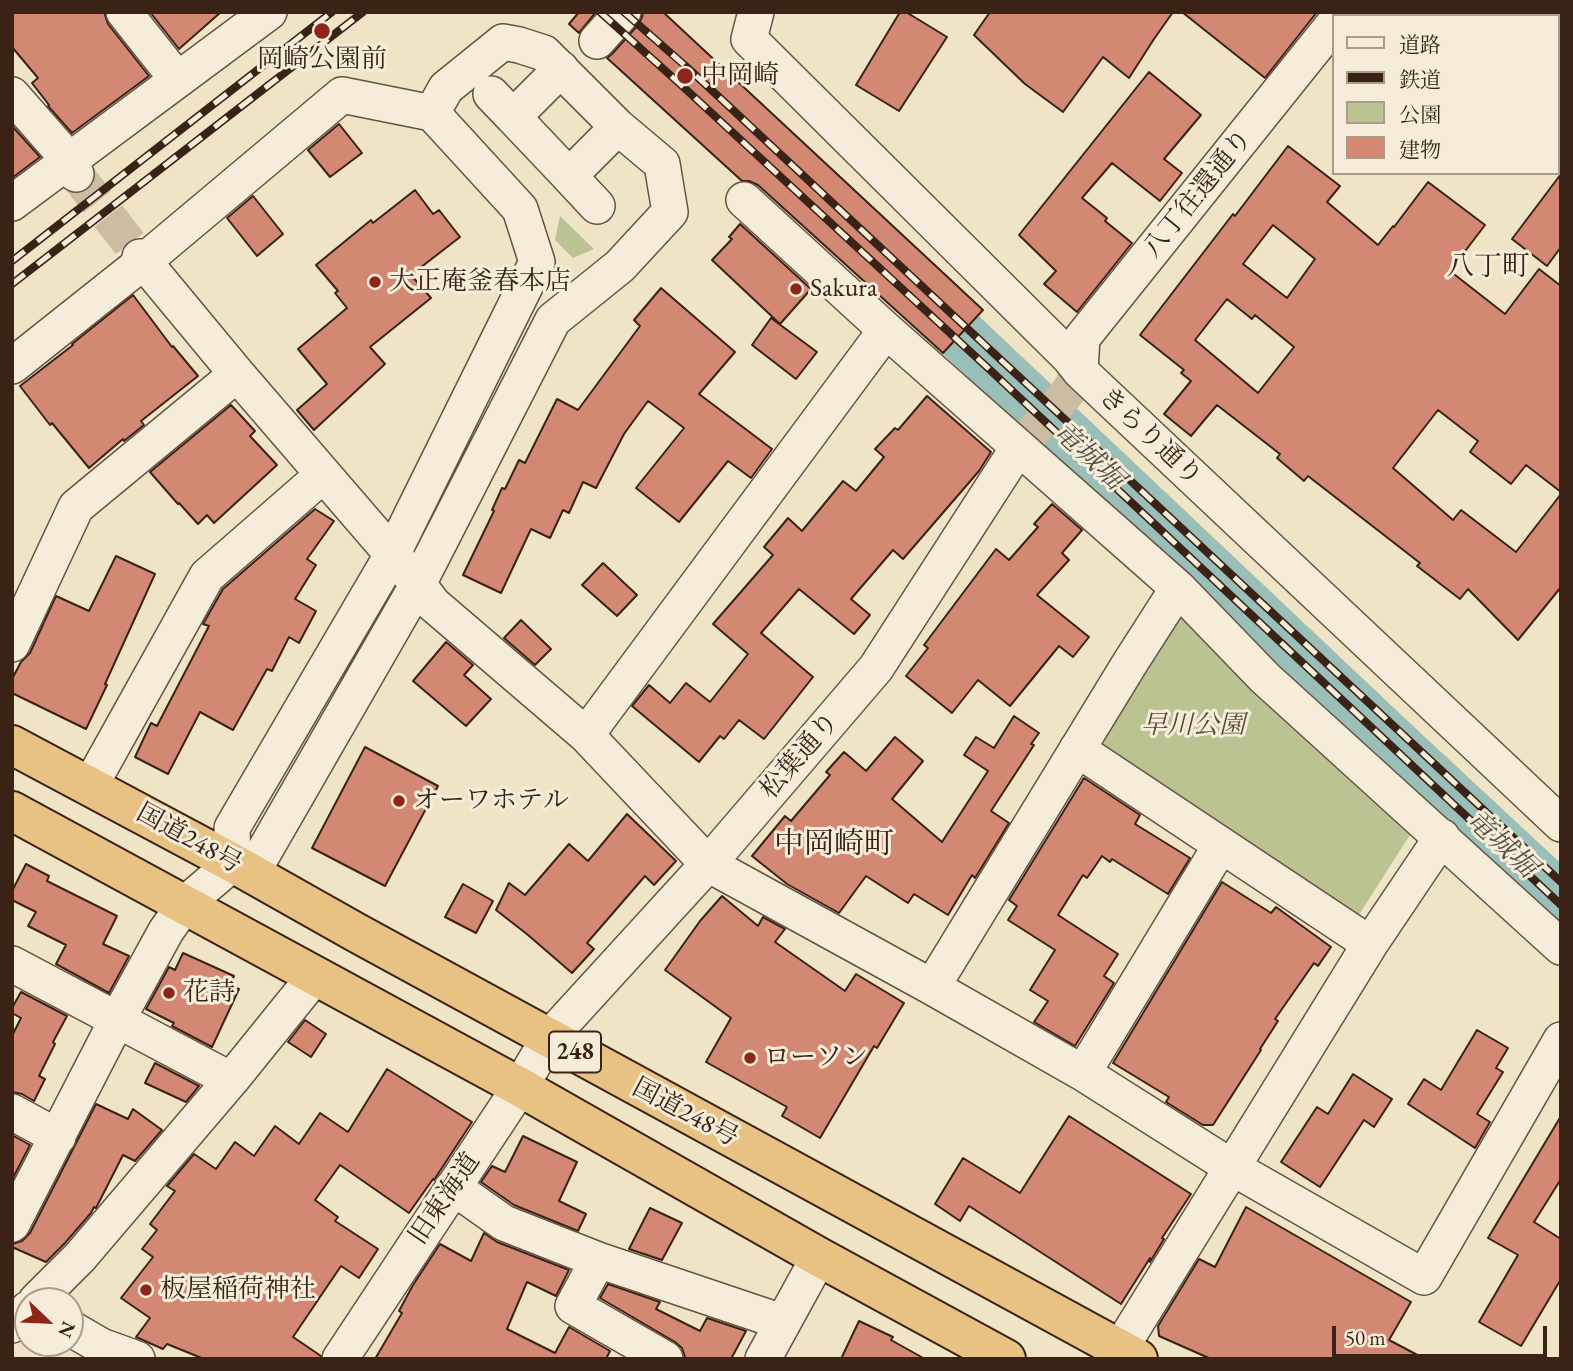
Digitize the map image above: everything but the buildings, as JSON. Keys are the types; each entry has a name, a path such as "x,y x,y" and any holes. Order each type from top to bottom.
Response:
{"highway":[{"name":"国道248号","path":"12,745 233,863 356,933 1129,1354"},
{"name":"248","path":"12,810 520,1087 819,1257 1006,1359"}],"street":[{"path":"124,12 177,79"},
{"path":"12,203 73,167 177,79 269,12"},
{"path":"597,41 623,12"},
{"name":"きらり通り","path":"752,26 1080,371 1561,824"},
{"name":"八丁往還通り","path":"1080,371 1082,338 1332,26"},
{"path":"12,1224 117,1020 184,904 233,863 261,857 418,584 553,320 620,266 670,212 662,164 618,127 544,53 503,42 446,88 432,113"},
{"path":"561,69 502,105 597,206"},
{"path":"12,366 342,94 432,113 520,209 537,262 392,555 232,828 233,863"},
{"path":"12,95 73,167"},
{"path":"569,176 618,127"},
{"path":"744,200 886,330 1178,588 1265,678 1561,947"},
{"path":"141,260 433,604 586,735 708,863 1083,1073 1233,1168 1424,1277 1561,1040"},
{"path":"586,735 886,330"},
{"path":"12,644 76,507 237,374"},
{"name":"松葉通り","path":"549,1038 708,863 876,668 1018,447"},
{"path":"90,786 207,576 323,475"},
{"path":"932,987 1178,588"},
{"path":"1077,749 1370,944"},
{"path":"1129,1354 1233,1168 1370,944 1442,838"},
{"path":"1083,1073 1221,845"},
{"path":"12,964 231,1080"},
{"path":"50,1287 80,1257 231,1080 315,976"},
{"name":"旧東海道","path":"340,1359 520,1087 549,1038"},
{"path":"12,1112 58,1137"},
{"path":"453,1187 504,1223 598,1260 782,1322"},
{"path":"763,1359 819,1257"},
{"path":"598,1260 573,1306 665,1359"},
{"path":"84,1336 101,1346 137,1359"}],"green space":[{"path":"560,216 594,249 573,258 555,240"},
{"name":"早川公園","path":"1172,606 1415,827 1355,921 1086,747"}],"waterway":[{"name":"竜城堀","path":"908,285 1561,899"}],"tunnel":[{"path":"76,174 140,257"},
{"path":"1018,448 1068,392 1080,371"}],"railway":[{"path":"12,261 332,12"},
{"path":"12,284 363,12"},
{"path":"600,12 989,369 1561,905"},
{"path":"624,12 690,70 1561,882"}],"place":[{"name":"岡崎公園前","path":"322,31"},
{"name":"中岡崎","path":"685,76"},
{"name":"大正庵釜春本店","path":"375,282"},
{"name":"Sakura","path":"796,289"},
{"name":"オーワホテル","path":"399,801"},
{"name":"花詩","path":"169,993"},
{"name":"ローソン","path":"750,1058"},
{"name":"板屋稲荷神社","path":"146,1290"}],"district":[{"name":"八丁町","path":"1488,267"},
{"name":"中岡崎町","path":"834,845"}]}
